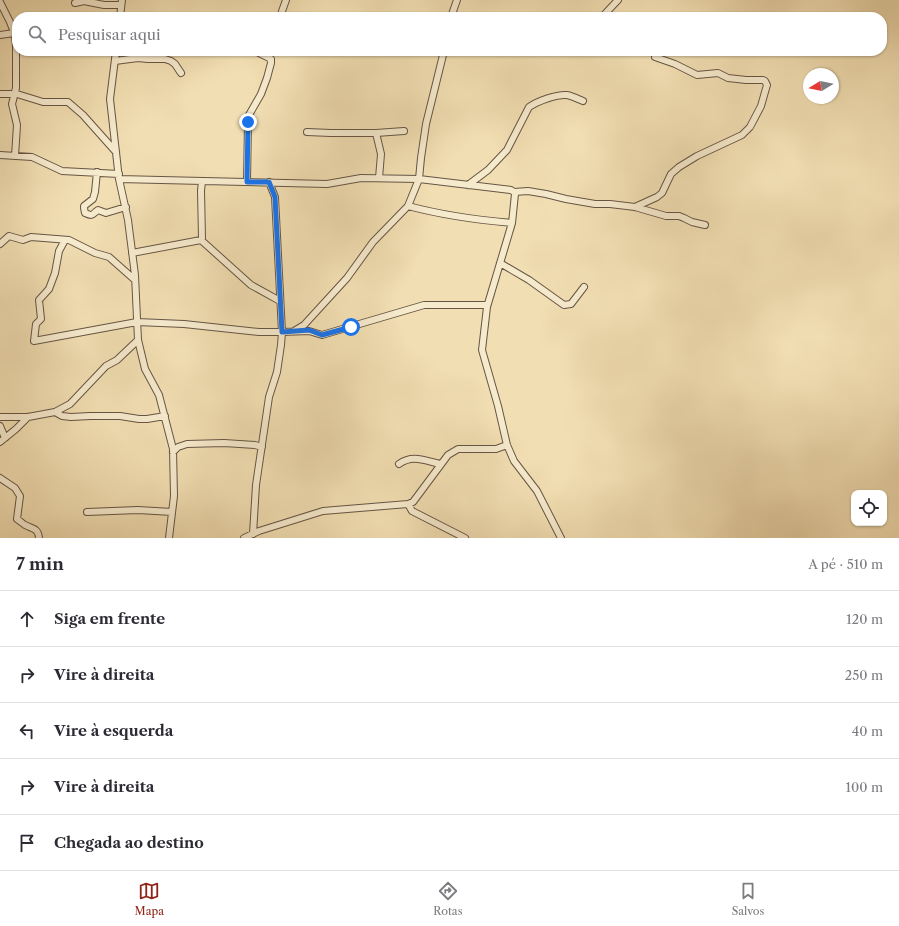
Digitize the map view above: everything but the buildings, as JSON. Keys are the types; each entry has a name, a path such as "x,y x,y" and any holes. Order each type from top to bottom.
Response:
{"street":[{"path":"120,12 122,0"},
{"path":"282,12 286,0"},
{"path":"453,12 457,0"},
{"path":"607,12 618,0"},
{"path":"75,2 84,1 104,5 119,5 121,7"},
{"path":"0,2 12,28"},
{"path":"0,35 12,33"},
{"path":"15,156 17,125 12,104 15,94 16,56"},
{"path":"116,56 110,99 119,176 126,208 132,253 138,340 145,369 159,394 173,452 174,496 169,538"},
{"path":"247,182 249,115 261,94 267,78 271,63 270,59 265,56"},
{"path":"293,331 304,324 347,278 373,242 408,206 419,178 426,124 443,56"},
{"path":"635,207 652,200 662,193 671,174 679,167 697,156 742,136 750,127 761,106 767,85 766,81 763,80 728,78 718,73 697,74 655,57"},
{"path":"115,62 138,58 165,59 175,64 181,72"},
{"path":"0,94 15,94 43,102 68,102 83,115 116,152"},
{"path":"468,185 488,170 507,150 529,107 536,103 562,95 583,101"},
{"path":"308,132 376,133 404,131"},
{"path":"376,133 381,154 379,178"},
{"path":"0,155 32,157 62,171 97,172 119,176 202,181 327,184 361,178 419,178 511,190 514,192 528,191 595,204 635,207 666,216 679,216 692,222 705,225"},
{"path":"97,172 93,199 84,206 85,213 92,215 98,210 106,213 126,208"},
{"path":"201,240 202,181"},
{"path":"253,534 256,485 269,397 277,372 282,332 275,197 269,182"},
{"path":"514,192 512,223 488,305 482,350 498,406 507,446 514,461 537,492 561,538"},
{"path":"408,206 434,213 512,223"},
{"path":"0,244 9,236 23,240 31,237 69,240 95,253 109,257 135,280"},
{"path":"65,240 59,251 55,272 49,289 39,300 41,320 36,324 34,341 137,322 184,324 259,332 309,330 322,335 424,305 488,305"},
{"path":"132,253 201,240"},
{"path":"201,240 251,285 280,301"},
{"path":"500,263 529,280 564,305 571,304 584,287"},
{"path":"0,417 28,417 55,412 70,404 106,366 117,360 138,340"},
{"path":"55,412 62,416 71,417 120,416 132,419 147,419 165,416"},
{"path":"2,440 28,417"},
{"path":"0,426 2,440"},
{"path":"173,452 178,447 187,444 224,443 255,445 262,447"},
{"path":"244,538 323,511 408,504 413,502 448,454 458,449 496,449 507,446"},
{"path":"399,464 404,460 413,458 440,464"},
{"path":"0,478 15,488 20,496 17,519 26,526 34,529 40,538"},
{"path":"408,504 412,511 465,538"},
{"path":"87,512 138,510 172,512"}],"route":[{"path":"248,122 247,182 269,182 275,197 282,332 309,330 322,335 351,327"}]}
